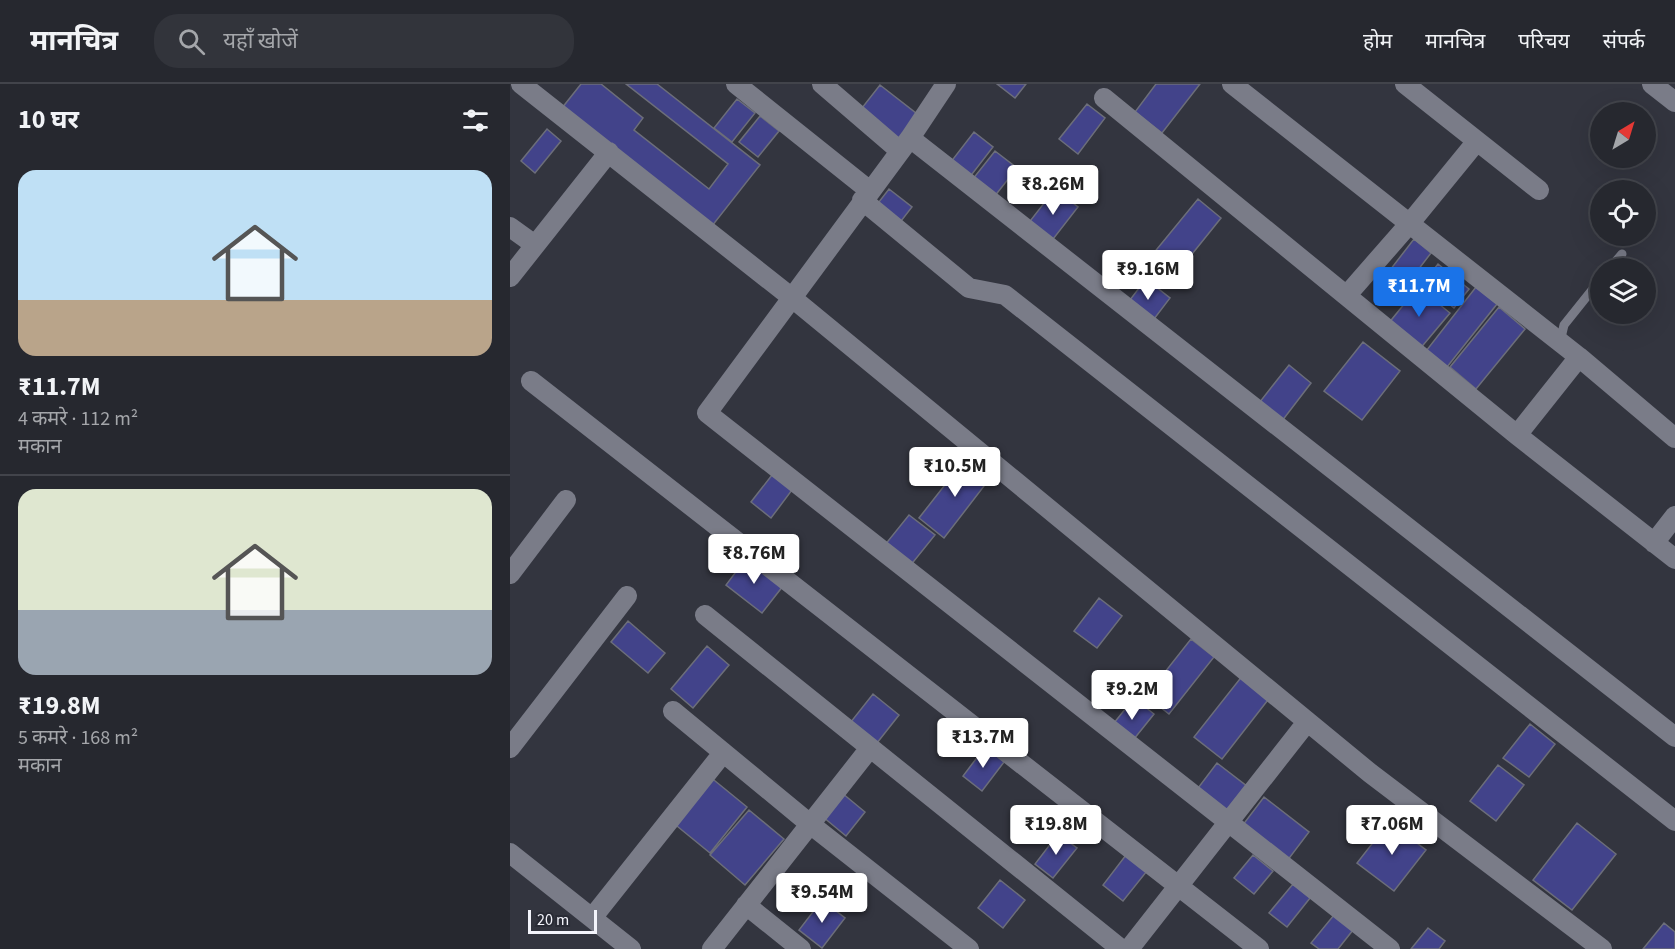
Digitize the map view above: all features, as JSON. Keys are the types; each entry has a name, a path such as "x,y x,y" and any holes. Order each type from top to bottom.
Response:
{"street":[{"path":"521,84 791,297 1370,773 1602,949"},
{"path":"736,84 969,288 1005,296 1675,821"},
{"path":"822,84 905,144 1675,737"},
{"path":"946,84 905,144 707,413 1390,949"},
{"path":"1232,84 1579,357 1675,438"},
{"path":"1405,84 1539,189"},
{"path":"1652,84 1674,100"},
{"path":"1104,98 1517,435 1675,559"},
{"path":"1347,295 1477,141"},
{"path":"510,277 609,152"},
{"path":"510,227 535,245"},
{"path":"1517,435 1579,357"},
{"path":"531,381 1260,949"},
{"path":"510,574 566,500"},
{"path":"1654,543 1675,516"},
{"path":"510,748 627,596"},
{"path":"705,615 1121,949"},
{"path":"673,711 810,824 969,949"},
{"path":"1129,949 1307,722"},
{"path":"712,949 870,748"},
{"path":"592,918 723,753"},
{"path":"510,853 631,949"},
{"path":"746,905 801,949"}],"lane":[{"path":"1619,258 1622,254"},
{"path":"1560,342 1564,325 1590,292"}],"building":[{"path":"581,84 601,84 643,118 634,130 709,189 728,164 626,84 657,84 760,165 712,226 562,108"},
{"path":"997,84 1026,84 1015,98"},
{"path":"1156,84 1200,84 1162,133 1135,112"},
{"path":"880,85 921,117 900,146 858,113"},
{"path":"737,99 755,113 732,142 714,128"},
{"path":"1087,104 1105,118 1078,154 1059,139"},
{"path":"760,116 779,131 758,157 739,142"},
{"path":"547,129 561,141 535,173 521,161"},
{"path":"974,132 993,147 969,178 950,163"},
{"path":"995,151 1017,168 994,197 972,180"},
{"path":"889,189 912,207 898,225 875,207"},
{"path":"1055,189 1078,207 1050,243 1027,225"},
{"path":"1198,199 1221,218 1172,279 1148,260"},
{"path":"1414,239 1431,253 1398,296 1380,283"},
{"path":"1438,264 1469,289 1454,308 1423,283"},
{"path":"1146,279 1170,298 1151,323 1126,305"},
{"path":"1418,287 1450,313 1419,350 1388,324"},
{"path":"1476,287 1497,304 1447,367 1426,351"},
{"path":"1499,307 1525,329 1476,389 1450,367"},
{"path":"1363,342 1400,371 1362,420 1324,391"},
{"path":"1289,365 1311,383 1282,421 1259,403"},
{"path":"966,458 991,477 944,538 919,518"},
{"path":"772,475 792,490 771,518 751,502"},
{"path":"909,515 935,535 910,566 884,546"},
{"path":"747,557 783,586 762,613 726,585"},
{"path":"1099,598 1122,616 1097,648 1074,631"},
{"path":"628,621 665,653 648,673 611,642"},
{"path":"1191,639 1214,657 1169,714 1146,696"},
{"path":"707,646 729,665 693,708 671,689"},
{"path":"1243,675 1271,696 1222,759 1194,737"},
{"path":"873,694 899,715 877,743 850,723"},
{"path":"1134,698 1154,714 1130,744 1110,728"},
{"path":"1530,724 1555,744 1529,777 1503,758"},
{"path":"985,747 1004,762 982,791 963,776"},
{"path":"1217,763 1248,787 1226,815 1195,792"},
{"path":"1498,765 1524,785 1496,821 1470,801"},
{"path":"709,776 747,807 710,853 672,822"},
{"path":"842,793 865,812 846,836 823,817"},
{"path":"1264,797 1309,832 1287,861 1242,826"},
{"path":"749,810 784,839 745,885 710,855"},
{"path":"1389,822 1426,850 1394,891 1357,863"},
{"path":"1577,823 1616,854 1572,910 1533,880"},
{"path":"1058,834 1077,848 1053,878 1035,864"},
{"path":"1126,855 1147,871 1123,901 1103,885"},
{"path":"1253,855 1273,871 1254,894 1234,878"},
{"path":"1000,880 1025,900 1003,928 978,908"},
{"path":"1293,884 1310,898 1287,927 1269,913"},
{"path":"822,900 845,918 822,948 799,930"},
{"path":"1334,915 1353,930 1338,949 1319,949 1311,943"},
{"path":"1664,923 1675,932 1675,949 1643,949"},
{"path":"1428,928 1445,941 1439,949 1411,949"}]}
